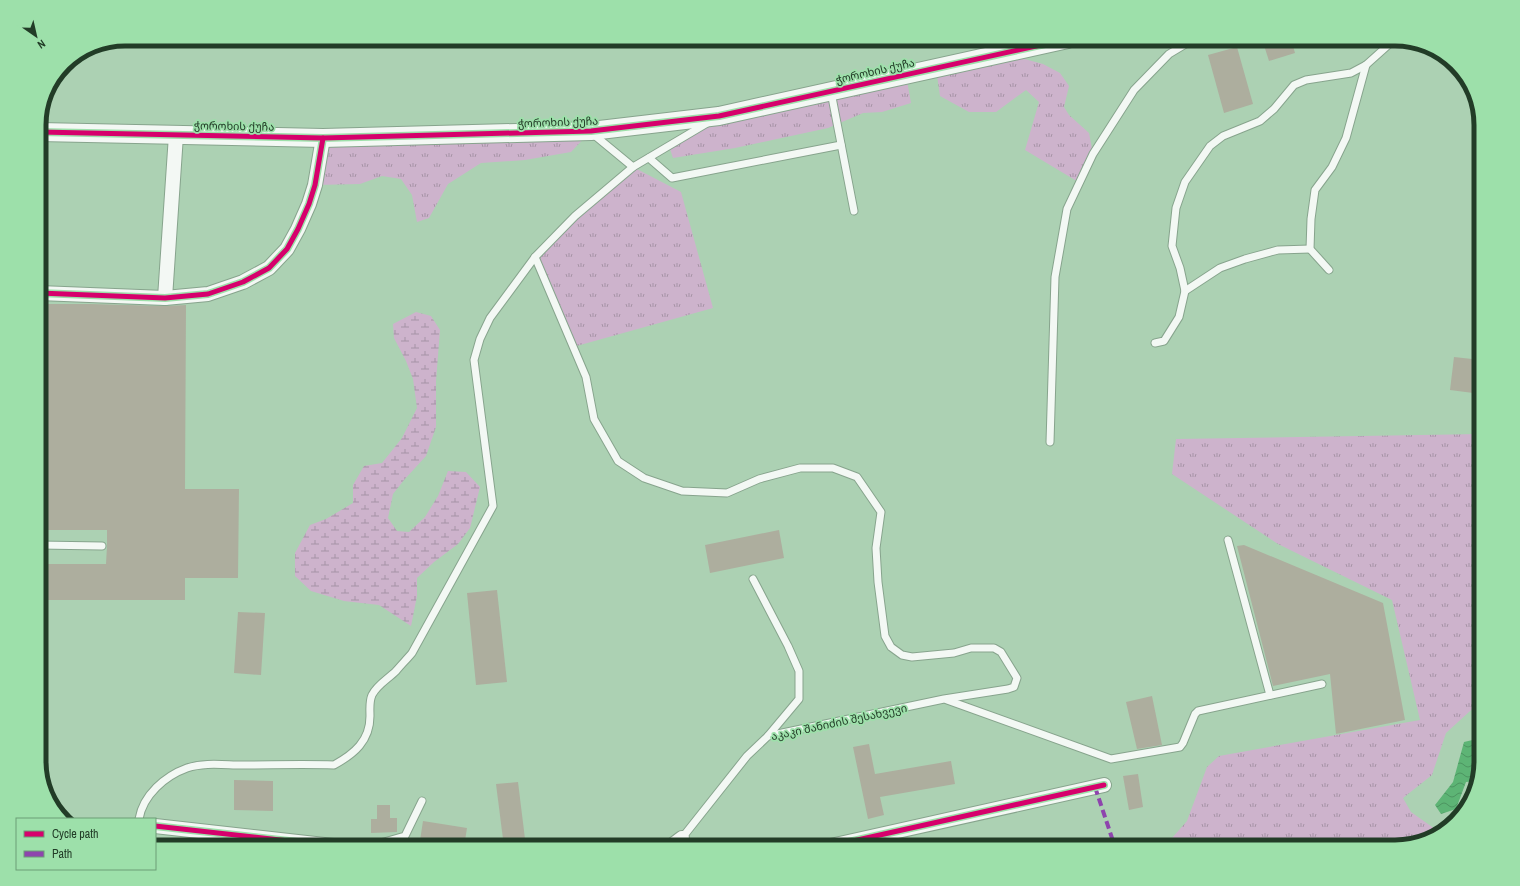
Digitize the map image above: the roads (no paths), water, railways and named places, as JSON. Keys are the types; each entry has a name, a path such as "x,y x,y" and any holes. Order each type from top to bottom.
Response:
{"street":[{"name":"ჭოროხის ქუჩა","path":"46,132 323,138 591,132 719,116 1037,46"},
{"path":"165,298 176,135"},
{"path":"46,293 165,298 208,294 243,282 269,268 287,249 309,204 315,185 323,138"},
{"path":"857,840 1104,785"},
{"path":"156,826 280,840"}],"lane":[{"path":"1050,442 1056,278 1067,209 1094,154 1134,90 1169,54 1182,46"},
{"path":"1155,343 1164,341 1179,317 1186,291 1172,246 1176,208 1185,182 1210,146 1223,136 1260,121 1274,109 1294,85 1306,80 1351,73 1366,65 1387,46"},
{"path":"1329,270 1310,249 1311,219 1315,190 1332,166 1346,138 1366,65"},
{"path":"831,92 854,211"},
{"path":"139,818 146,799 156,788 170,776 188,768 206,765 334,765 359,748 367,733 372,694 379,685 412,653 493,506 474,360 480,339 490,318 535,257 575,216 633,167 719,116"},
{"path":"591,132 633,167"},
{"path":"648,158 672,178 841,145"},
{"path":"1186,291 1220,268 1245,258 1278,250 1310,249"},
{"name":"აკაკი შანიძის შესახვევი","path":"535,257 586,377 594,419 618,461 644,478 682,491 727,493 759,479 800,468 833,468 857,477 881,512 876,548 878,582 885,636 891,647 902,655 912,657 954,652 971,648 994,648 1001,652 1018,678 1014,686 1008,690 944,699 768,736 748,756 682,838"},
{"path":"1228,540 1270,695"},
{"path":"46,545 102,546"},
{"path":"753,579 788,646 799,671 798,699 768,736"},
{"path":"944,699 1111,760 1180,747 1194,714 1198,711 1322,684"},
{"path":"391,840 405,836 422,801"}],"water":[{"path":"1474,740 1474,761 1471,782 1466,782 1456,809 1441,814 1435,805 1453,782 1464,742"}]}
